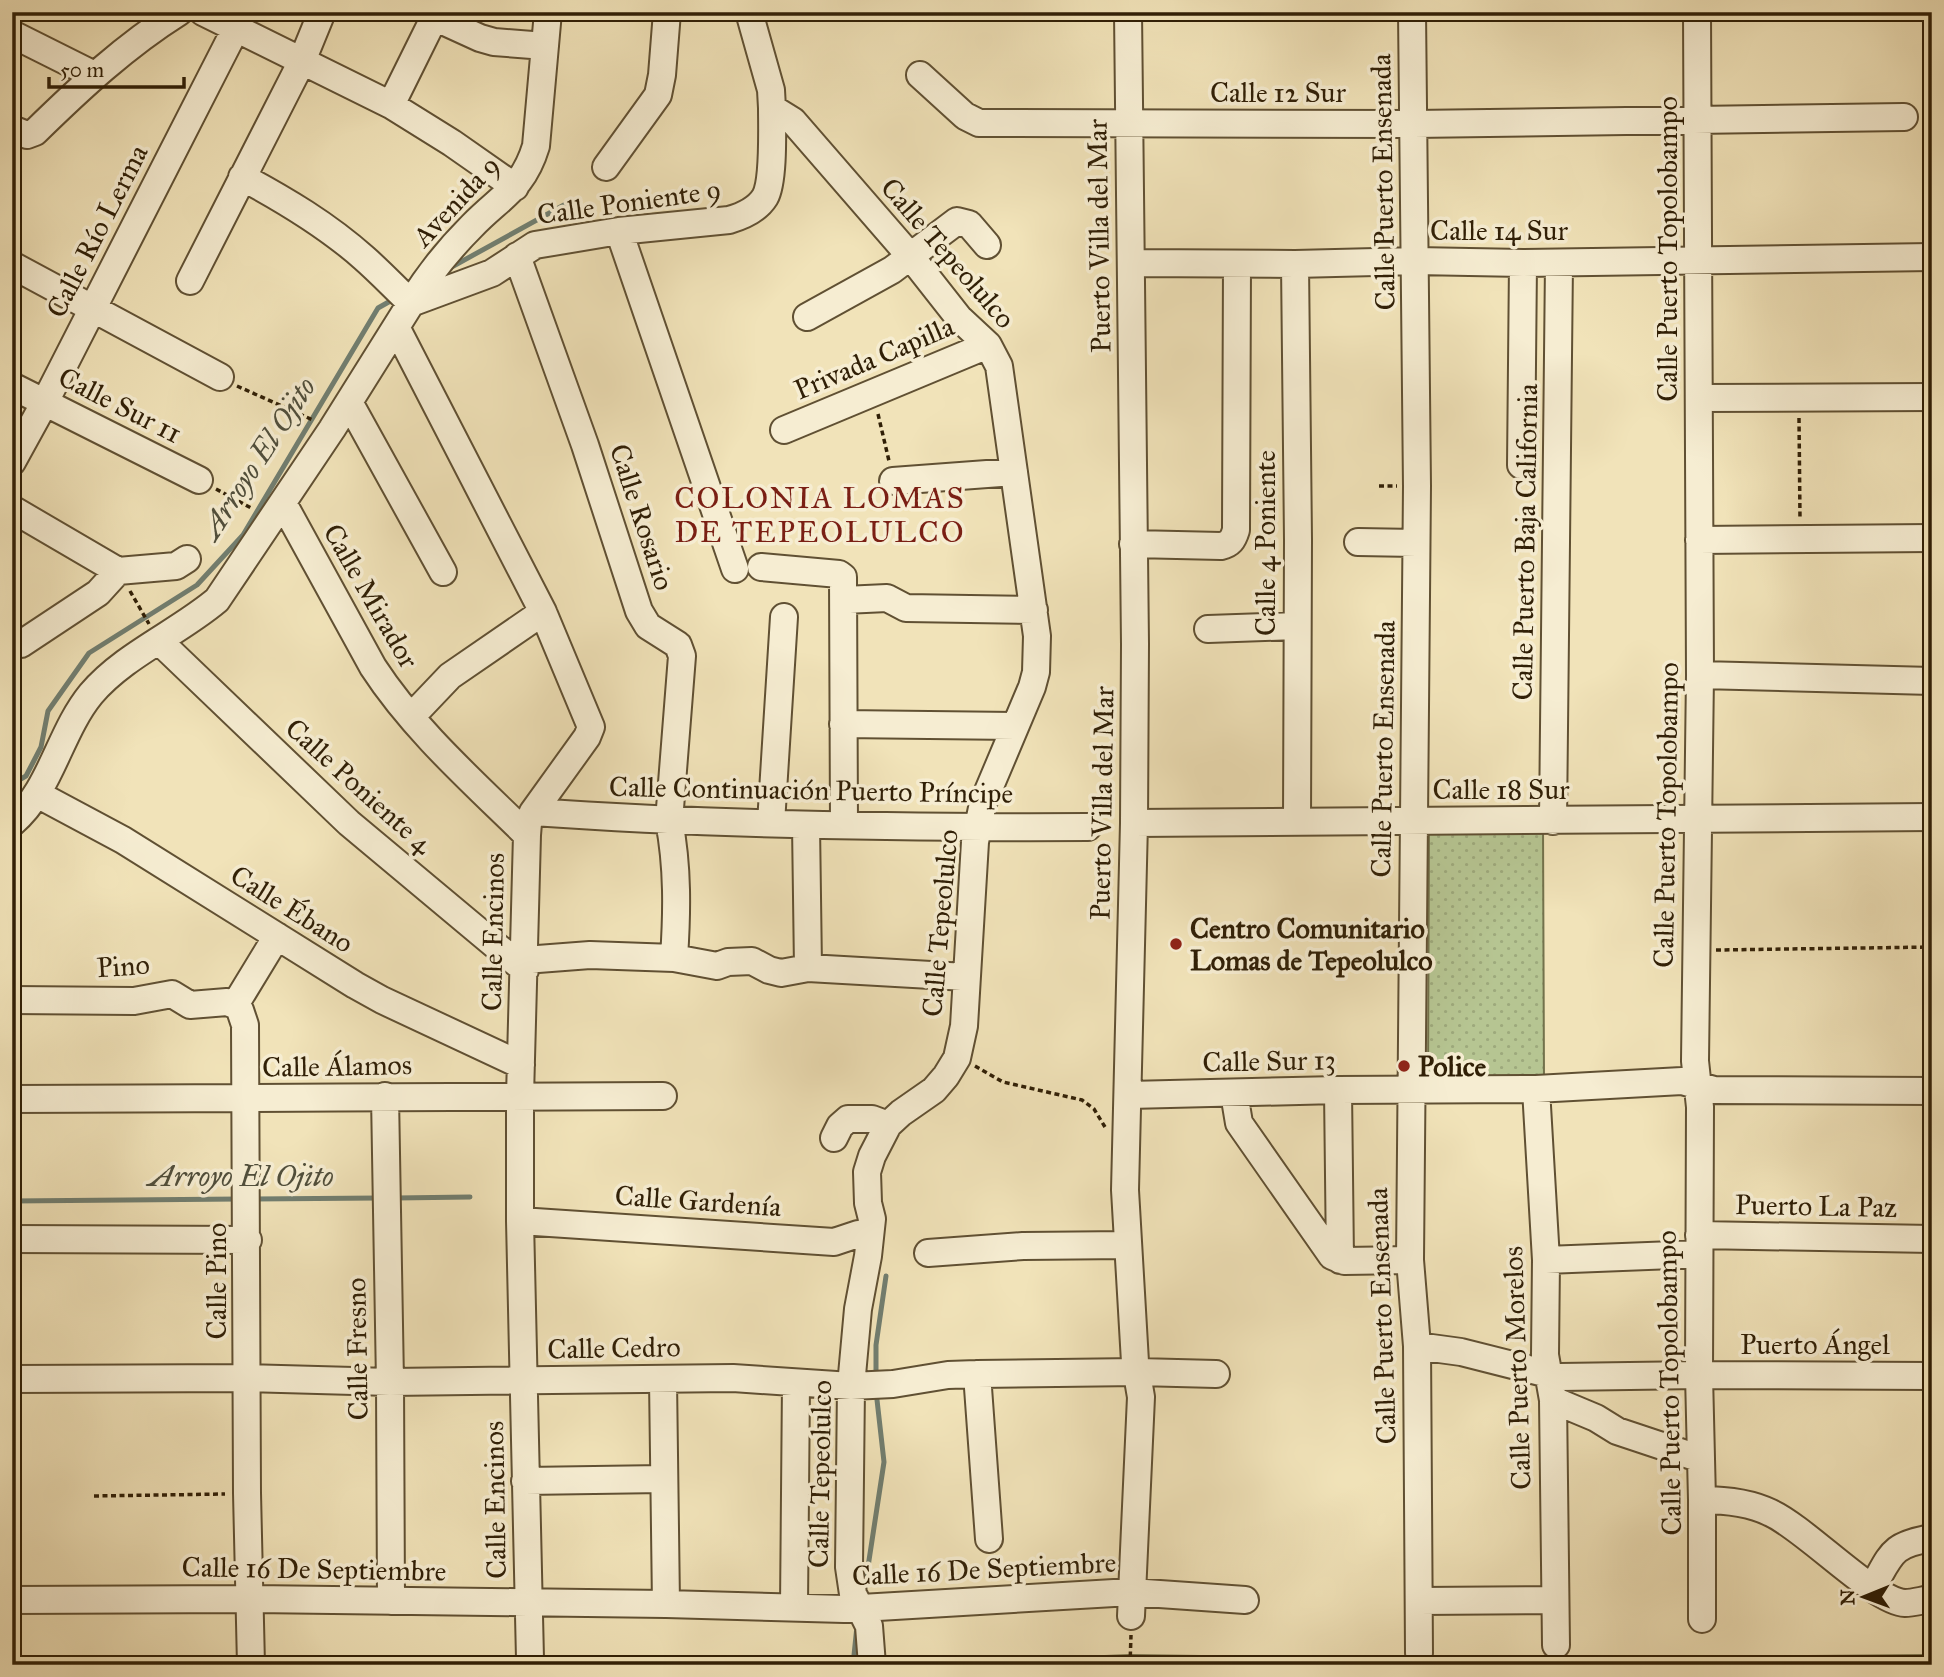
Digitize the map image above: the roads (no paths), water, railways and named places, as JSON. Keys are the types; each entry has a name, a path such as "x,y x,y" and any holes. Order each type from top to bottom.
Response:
{"street":[{"path":"12,129 27,135 35,132 94,75 179,12"},
{"path":"203,12 391,105 515,187"},
{"path":"190,281 302,61 322,12"},
{"name":"Avenida 9","path":"411,303 448,251 515,187 530,165 536,146 548,12"},
{"path":"606,167 658,96 667,12"},
{"path":"749,12 771,90 772,108"},
{"name":"Puerto Villa del Mar","path":"1128,12 1134,822 1129,1095 1125,1142 1127,1245 1135,1362 1141,1397 1131,1604"},
{"name":"Calle Puerto Ensenada","path":"1412,12 1416,261 1416,542 1410,1260 1417,1346 1419,1653"},
{"name":"Calle Puerto Topolobampo","path":"1697,12 1700,818 1695,1061 1700,1107 1702,1619"},
{"path":"391,105 436,15 480,38 494,42 545,46"},
{"name":"Calle Río Lerma","path":"12,462 236,28"},
{"path":"12,34 94,75"},
{"name":"Calle 12 Sur","path":"920,75 965,116 979,123 1414,124 1904,117"},
{"name":"Calle Poniente 9","path":"411,303 492,272 535,245 619,231 729,220 743,216 757,207 767,194 772,108"},
{"name":"Calle Tepeolulco","path":"772,108 793,121 911,257 959,318 988,345 999,366 1037,636 1036,672 1032,687 983,803 975,842 964,1026 957,1058 934,1090 888,1125 867,1172 868,1203 872,1219 858,1309 851,1386 849,1567 853,1594 869,1626 872,1665"},
{"path":"12,823 31,804 76,716 91,695 113,673 217,600 332,429 411,303 364,257 315,220 242,177"},
{"path":"807,317 911,257 957,221 969,223 987,245"},
{"path":"619,231 735,569"},
{"name":"Calle Rosario","path":"517,256 585,445 639,611 648,626 678,645 682,656 669,821 673,841 677,908 674,958"},
{"name":"Calle 14 Sur","path":"1131,263 1559,263 1932,257"},
{"path":"1521,465 1523,263"},
{"name":"Calle Puerto Baja California","path":"1553,821 1559,263"},
{"name":"Calle 4 Poniente","path":"1133,544 1221,546 1231,542 1234,537 1237,264"},
{"name":"Calle 4 Poniente","path":"1294,264 1298,540 1297,822"},
{"path":"12,265 220,377"},
{"path":"396,327 543,612 591,726 587,737 530,824"},
{"name":"Privada Capilla","path":"784,430 988,345"},
{"name":"Calle Sur 11","path":"12,386 199,480"},
{"path":"1700,398 1932,397"},
{"path":"349,402 443,572"},
{"path":"893,481 1014,472"},
{"path":"12,509 118,571 176,566 187,559"},
{"name":"Calle Mirador","path":"277,511 388,691 411,717 530,824"},
{"path":"1699,540 1932,538"},
{"path":"1358,542 1416,542"},
{"path":"761,567 842,575 844,581 845,825"},
{"path":"21,644 98,593 118,571"},
{"path":"844,600 887,598 900,606 1034,610"},
{"name":"Calle Mirador","path":"411,717 450,677 543,612"},
{"path":"771,823 784,617"},
{"path":"1208,629 1297,626"},
{"name":"Calle Poniente 4","path":"159,641 349,823 525,965"},
{"path":"1700,675 1932,681"},
{"path":"843,724 1015,726"},
{"name":"Calle Ébano","path":"37,794 122,840 382,1000 521,1066"},
{"name":"Calle 18 Sur","path":"1134,822 1932,817"},
{"name":"Calle Continuación Puerto Príncipe","path":"530,824 669,821 978,828 1088,827"},
{"name":"Calle Encinos","path":"530,824 520,1096 520,1221 530,1659"},
{"path":"806,825 808,968"},
{"path":"235,1005 277,936"},
{"path":"525,965 590,955 674,958 717,966 728,962 752,961 781,973 808,968 967,977"},
{"name":"Pino","path":"12,1000 134,1001 172,994 190,1005 227,1002 235,1005"},
{"name":"Calle Pino","path":"235,1005 245,1021 247,1100 247,1493 251,1665"},
{"name":"Calle Sur 13","path":"1129,1095 1536,1089 1682,1081 1714,1090 1932,1091"},
{"name":"Calle Puerto Morelos","path":"1536,1089 1546,1260 1545,1355 1550,1388 1556,1645"},
{"path":"1338,1090 1340,1260"},
{"path":"1234,1093 1239,1123 1332,1256 1340,1260 1410,1260"},
{"name":"Calle Fresno","path":"384,1096 391,1601"},
{"name":"Calle Álamos","path":"12,1099 663,1096"},
{"path":"834,1139 848,1119 872,1119 888,1125"},
{"name":"Calle Gardenía","path":"520,1221 834,1242 858,1234 870,1236"},
{"path":"12,1239 248,1240"},
{"name":"Puerto La Paz","path":"1546,1260 1699,1245 1932,1240"},
{"path":"928,1253 1023,1245 1127,1245"},
{"path":"1417,1346 1461,1352 1550,1388 1617,1431 1701,1459"},
{"path":"977,1374 989,1539"},
{"name":"Calle Cedro","path":"12,1379 247,1378 390,1382 733,1378 851,1386 977,1374 1216,1374"},
{"name":"Puerto Ángel","path":"1550,1388 1560,1377 1932,1377"},
{"path":"663,1380 666,1604"},
{"path":"794,1606 796,1383"},
{"path":"525,1481 663,1479"},
{"path":"1702,1500 1718,1500 1771,1512 1812,1540 1872,1588 1904,1603 1932,1599"},
{"path":"1872,1588 1895,1549 1912,1541 1932,1538"},
{"name":"Calle 16 De Septiembre","path":"12,1600 248,1599 860,1608 1245,1600"},
{"path":"1419,1601 1555,1600"}],"waterway":[{"name":"Arroyo El Ojito","path":"448,269 573,200"},
{"name":"Arroyo El Ojito","path":"12,784 26,776 41,747 48,711 89,653 197,585 243,535 378,308 394,299"},
{"name":"Arroyo El Ojito","path":"396,1198 470,1197"},
{"name":"Arroyo El Ojito","path":"252,1199 379,1198"},
{"name":"Arroyo El Ojito","path":"12,1201 239,1199"},
{"path":"876,1378 876,1345 886,1276"},
{"path":"864,1593 884,1462 876,1391"},
{"path":"853,1665 857,1626"}],"place":[{"name":"Centro Comunitario Lomas de Tepeolulco","path":"1176,944"},
{"name":"Police","path":"1404,1066"}],"district":[{"name":"COLONIA LOMAS DE TEPEOLULCO","path":"820,515"}]}
